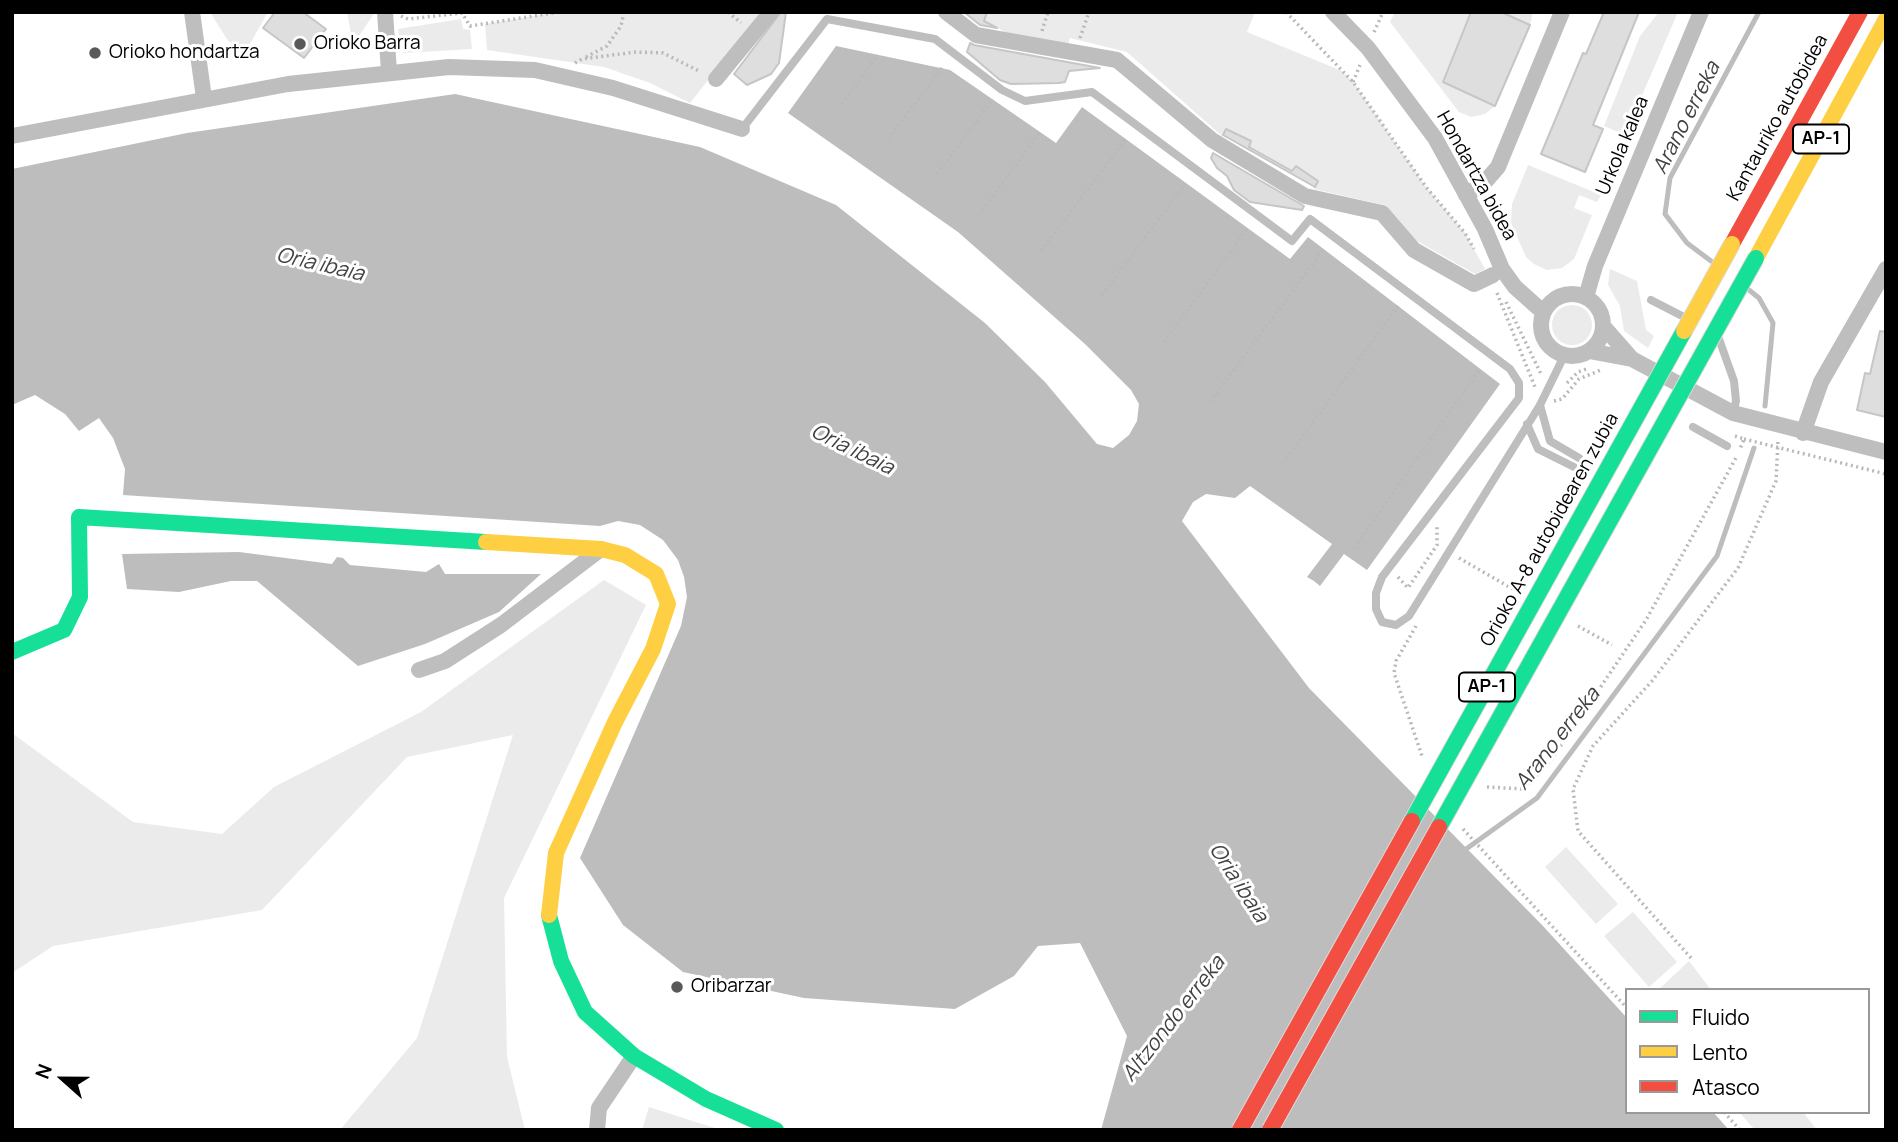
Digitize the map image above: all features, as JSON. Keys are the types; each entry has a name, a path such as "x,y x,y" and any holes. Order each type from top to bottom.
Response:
{"main road":[{"name":"Kantauriko autobidea","path":"1732,244 1860,12"},
{"name":"AP-1","path":"1270,1130 1756,258 1886,19"},
{"name":"Orioko A-8 autobidearen zubia","path":"1240,1130 1732,244"},
{"path":"12,652 64,629 80,597 79,517 601,549 625,555 656,574 668,604 653,649 615,722 556,853 548,913 561,961 585,1012 634,1056 706,1099 776,1130"}],"street":[{"path":"192,12 204,98"},
{"path":"385,12 389,72"},
{"path":"716,79 771,12"},
{"path":"946,12 976,35 1117,60 1212,140 1305,196 1382,213 1414,250 1474,284 1493,275"},
{"name":"Hondartza bidea","path":"1333,12 1368,48 1435,138 1502,269 1527,297 1547,306"},
{"path":"1466,195 1484,183 1498,167 1562,12"},
{"name":"Urkola kalea","path":"1586,297 1595,266 1702,12"},
{"path":"12,136 288,83 449,67 535,70 613,88 742,129"},
{"path":"1803,433 1821,382 1881,287 1886,268"},
{"path":"1589,351 1599,341 1603,326 1602,314 1586,297 1574,293 1547,306 1540,321 1543,339 1555,352 1564,356 1589,351 1632,359 1733,413 1886,452"},
{"path":"1603,326 1632,359"},
{"path":"419,670 445,662 501,625 601,549"},
{"path":"597,1130 600,1108 634,1056"}],"lane":[{"path":"742,129 827,19 935,38 1002,90 1025,101 1092,92 1292,241 1310,219 1510,369 1519,383 1519,398 1382,578 1376,593 1376,609 1382,622 1396,625 1409,616 1540,405 1564,356"},
{"path":"1651,300 1704,327 1718,338 1734,382 1736,401 1733,413"},
{"path":"1540,405 1543,424 1550,440 1579,458"},
{"path":"1527,424 1538,449 1574,467"},
{"path":"1693,427 1727,446"}],"path":[{"path":"398,12 408,19 461,13 470,26 559,12"},
{"path":"555,75 607,46 621,26 624,12"},
{"path":"1075,53 1090,12"},
{"path":"582,59 636,52 663,53 716,79"},
{"path":"842,104 878,55"},
{"path":"888,139 942,68"},
{"path":"937,174 992,99"},
{"path":"983,210 1040,132"},
{"path":"1041,251 1126,139"},
{"path":"1102,295 1185,184"},
{"path":"1164,342 1246,230"},
{"path":"1210,402 1324,249"},
{"path":"1287,458 1398,306"},
{"path":"1556,396 1578,372 1603,362"},
{"path":"1354,548 1480,369"},
{"path":"1691,958 1578,831 1573,789 1593,746 1652,681 1738,568 1776,481 1780,427"},
{"path":"1744,439 1886,474"},
{"path":"1404,569 1397,579 1408,588 1437,545"},
{"path":"1451,567 1457,557"},
{"path":"1420,619 1396,661 1394,673 1426,766"},
{"path":"1467,833 1625,1006"},
{"path":"1726,1114 1740,1130"}],"shaded area":[{"path":"210,12 268,12 246,51 228,41"},
{"path":"347,12 375,12 353,45"},
{"path":"559,12 762,12 690,103 650,83 604,67 487,50 485,24"},
{"path":"987,12 1255,12 1247,32 1342,71 1353,82 1426,187 1465,233 1485,269 1475,274 1410,237 1384,205 1314,189 1318,181 1297,166 1292,171 1249,147 1251,141 1227,129 1222,136 1127,52 1070,38 1067,48 1005,32 984,21"},
{"path":"1395,12 1471,12 1443,82 1495,106 1485,114 1471,117 1459,112 1390,22"},
{"path":"1501,12 1533,12 1530,25"},
{"path":"1659,12 1678,12 1625,135 1604,126 1640,36"},
{"path":"461,19 463,29 470,30 472,49 403,53 398,29"},
{"path":"1528,165 1601,195 1597,202 1579,195 1574,208 1592,215 1574,259 1562,268 1547,270 1526,257 1511,223 1512,204"},
{"path":"1610,269 1637,281 1646,330 1654,336 1648,348 1624,331 1620,306 1608,285"},
{"path":"1572,305 1586,311 1592,325 1586,339 1572,345 1558,339 1552,325 1558,311"},
{"path":"604,580 646,605 504,898 507,1057 525,1130 340,1130 417,1038 513,735 407,757 262,910 53,946 12,973 12,733 133,822 222,834 274,787 421,712"},
{"path":"1566,847 1618,904 1596,924 1545,867"},
{"path":"1633,912 1677,962 1649,987 1604,936"},
{"path":"1689,961 1709,988 1660,988"},
{"path":"649,1107 721,1130 642,1130"},
{"path":"1741,1114 1805,1114 1817,1130 1755,1130"}],"water":[{"path":"836,46 950,70 1056,143 1082,107 1290,259 1308,237 1500,384 1367,570 1344,554 1320,586 1307,577 1332,544 1250,486 1235,498 1206,494 1193,502 1182,521 1309,688 1543,926 1625,1016 1625,1114 1715,1114 1729,1130 1101,1130 1127,1036 1080,943 1038,946 1014,976 955,1009 804,998 683,972 623,925 580,858 681,626 687,597 684,577 678,560 663,540 640,525 618,521 600,526 123,495 125,469 113,438 99,418 79,431 65,414 35,395 12,405 12,169 187,133 455,94 700,147 836,205 985,323 1045,382 1097,444 1113,448 1129,435 1137,421 1139,404 1131,390 1085,344 958,232 788,113"},
{"path":"239,552 332,564 337,557 343,558 350,565 426,572 439,564 445,574 541,574 499,612 425,644 358,666 257,581 231,581 179,592 127,589 122,554"}],"building":[{"name":"Orioko Barra","path":"275,12 303,12 326,29 304,58 263,28"},
{"path":"781,12 786,12 779,63 771,74 747,85 734,74"},
{"path":"964,12 987,12 984,21 997,28 980,25"},
{"path":"1471,12 1501,12 1530,25 1495,106 1443,82"},
{"path":"1604,12 1639,12 1593,125 1603,129 1585,172 1541,154 1583,53 1586,54"},
{"path":"970,43 1100,68 1069,71 1065,82 1011,84 1000,80 967,52"},
{"path":"1226,129 1251,141 1249,147 1292,171 1296,166 1318,181 1315,187 1223,135"},
{"path":"1213,153 1304,206 1302,210 1250,202 1234,190 1227,176 1217,168 1211,158"},
{"path":"1880,331 1886,332 1886,417 1857,410 1865,373 1870,374"}],"waterway":[{"name":"Arano erreka","path":"1711,261 1687,243 1665,214 1670,178 1759,12"},
{"name":"Arano erreka","path":"1749,290 1759,298 1773,323 1765,406"},
{"name":"Arano erreka","path":"1462,852 1537,798 1717,556 1754,448"}],"traffic: fast":[{"path":"1439,827 1756,258"},
{"path":"1412,821 1684,331"},
{"path":"12,652 64,630 80,597 79,517 486,542"},
{"path":"549,915 561,961 585,1012 634,1056 706,1099 776,1130"}],"traffic: slow":[{"path":"1756,258 1886,19"},
{"path":"1684,331 1732,244"},
{"path":"486,542 601,549 625,555 656,574 668,604 653,649 615,722 556,853 549,915"}],"traffic: jam":[{"path":"1732,244 1860,12"},
{"path":"1240,1130 1412,821"},
{"path":"1270,1130 1439,827"}],"place":[{"name":"Orioko Barra","path":"300,44"},
{"name":"Orioko hondartza","path":"95,53"},
{"name":"Oribarzar","path":"677,987"}],"water label":[{"name":"Oria ibaia","path":"320,265"},
{"name":"Oria ibaia","path":"852,450"},
{"name":"Oria ibaia","path":"1238,883"},
{"name":"Altzondo erreka","path":"1174,1019"}]}
